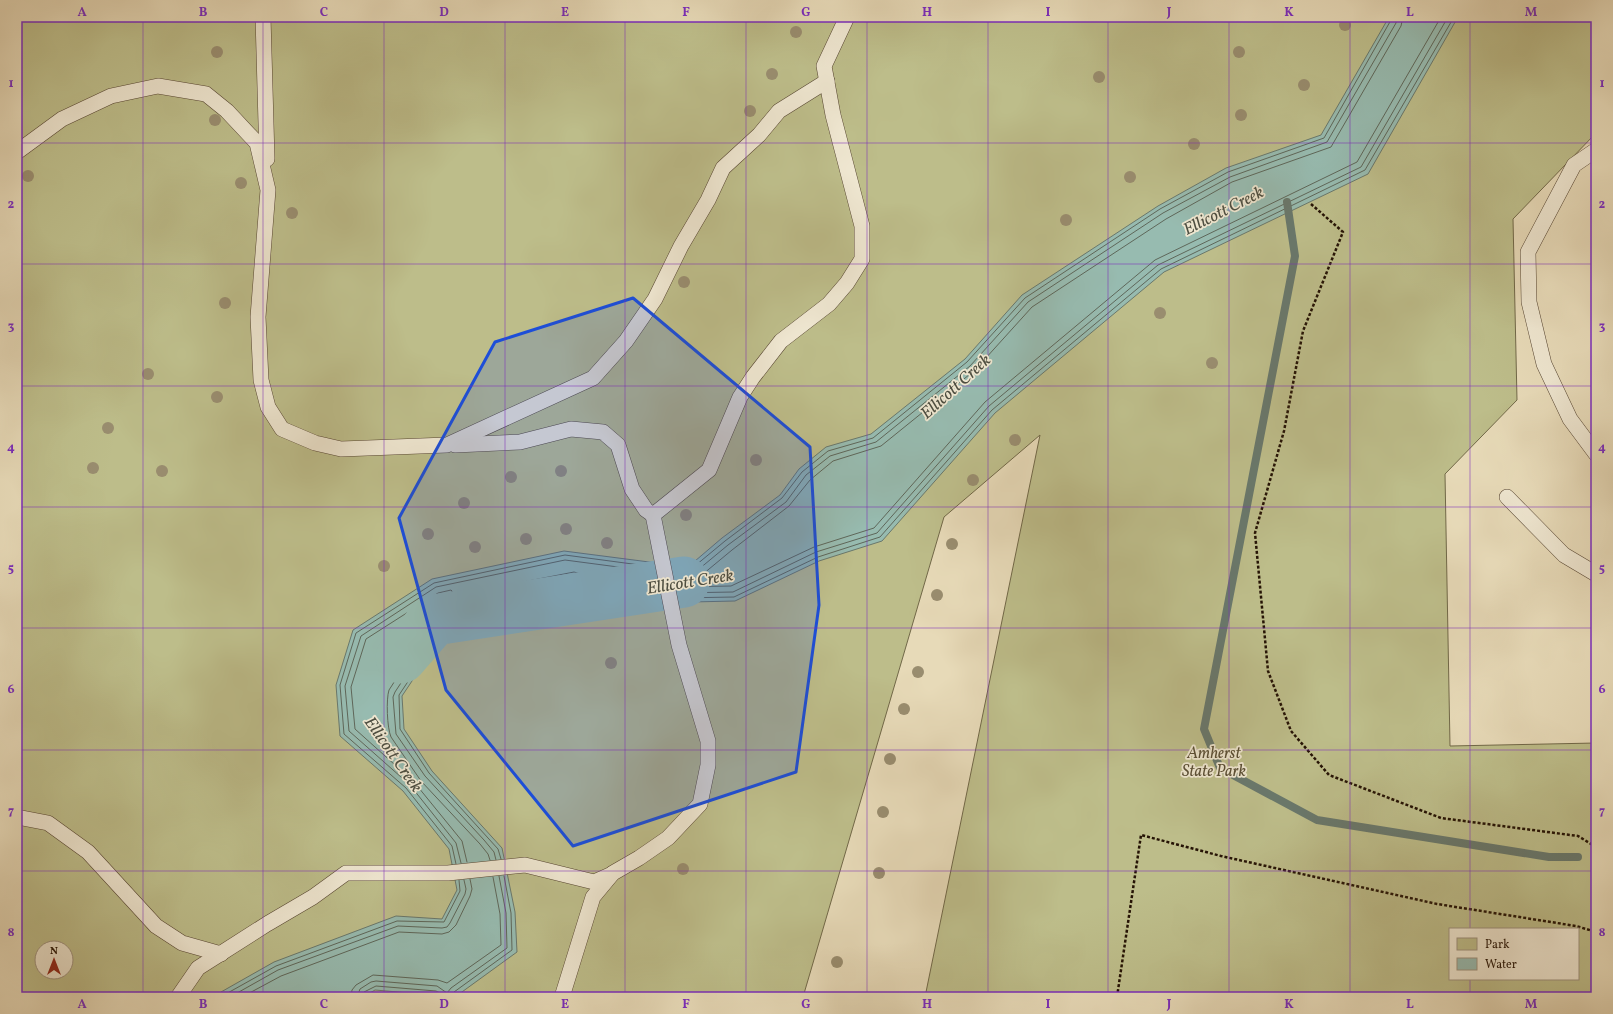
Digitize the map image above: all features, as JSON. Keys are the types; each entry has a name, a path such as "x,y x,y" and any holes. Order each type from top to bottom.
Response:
{"lane":[{"path":"178,997 198,968 313,897 346,873 448,873 525,865 594,882 639,858 668,838 700,804 708,765 708,741 679,645 653,515 646,510 632,489 618,445 604,432 571,429 520,442 341,449 315,443 282,429 268,407 261,380 258,317 268,190 263,17"},
{"path":"653,515 709,470 740,397 753,377 781,341 830,304 848,283 862,259 862,226 833,115 824,66 847,17"},
{"path":"447,445 593,378 626,341 655,298 681,246 708,200 722,168 759,135 779,111 827,81"},
{"path":"17,152 62,119 111,96 158,86 206,94 227,111 257,143 268,190"},
{"path":"1596,150 1574,165 1528,252 1529,302 1544,364 1570,419 1596,454"},
{"path":"1507,497 1564,555 1596,574"},
{"path":"17,817 48,823 88,852 156,926 182,943 221,954"},
{"path":"562,997 593,897 613,873"}],"path":[{"path":"1311,204 1344,232 1303,331 1284,431 1255,533 1268,671 1291,731 1329,775 1441,818 1578,836 1596,847"},
{"path":"1118,997 1141,835 1229,857 1437,904 1576,926 1596,932"}],"highlighted area":[{"path":"633,298 810,447 819,605 796,772 573,846 446,690 399,518 495,342"}],"green space":[{"name":"Amherst State Park","path":"17,17 1596,17 1596,133 1513,219 1517,400 1445,474 1450,746 1596,743 1596,997 925,997 1040,435 944,517 803,997 17,997"}],"water":[{"path":"1389,17 1458,17 1368,174 1164,272 995,413 882,541 819,561 735,601 647,603 574,581 464,603 402,696 404,729 432,771 502,848 515,912 517,952 455,997 375,990 363,997 218,997 221,992 274,962 396,916 442,919 457,890 449,849 403,791 340,736 336,685 353,630 432,579 564,551 688,567 722,538 780,495 799,469 826,447 871,434 965,359 1022,295 1158,206 1226,168 1321,135"}],"waterway":[{"path":"1287,202 1295,256 1204,729 1220,768 1317,820 1549,857 1578,857"},
{"name":"Ellicott Creek","path":"401,658 434,620 684,582"}]}
